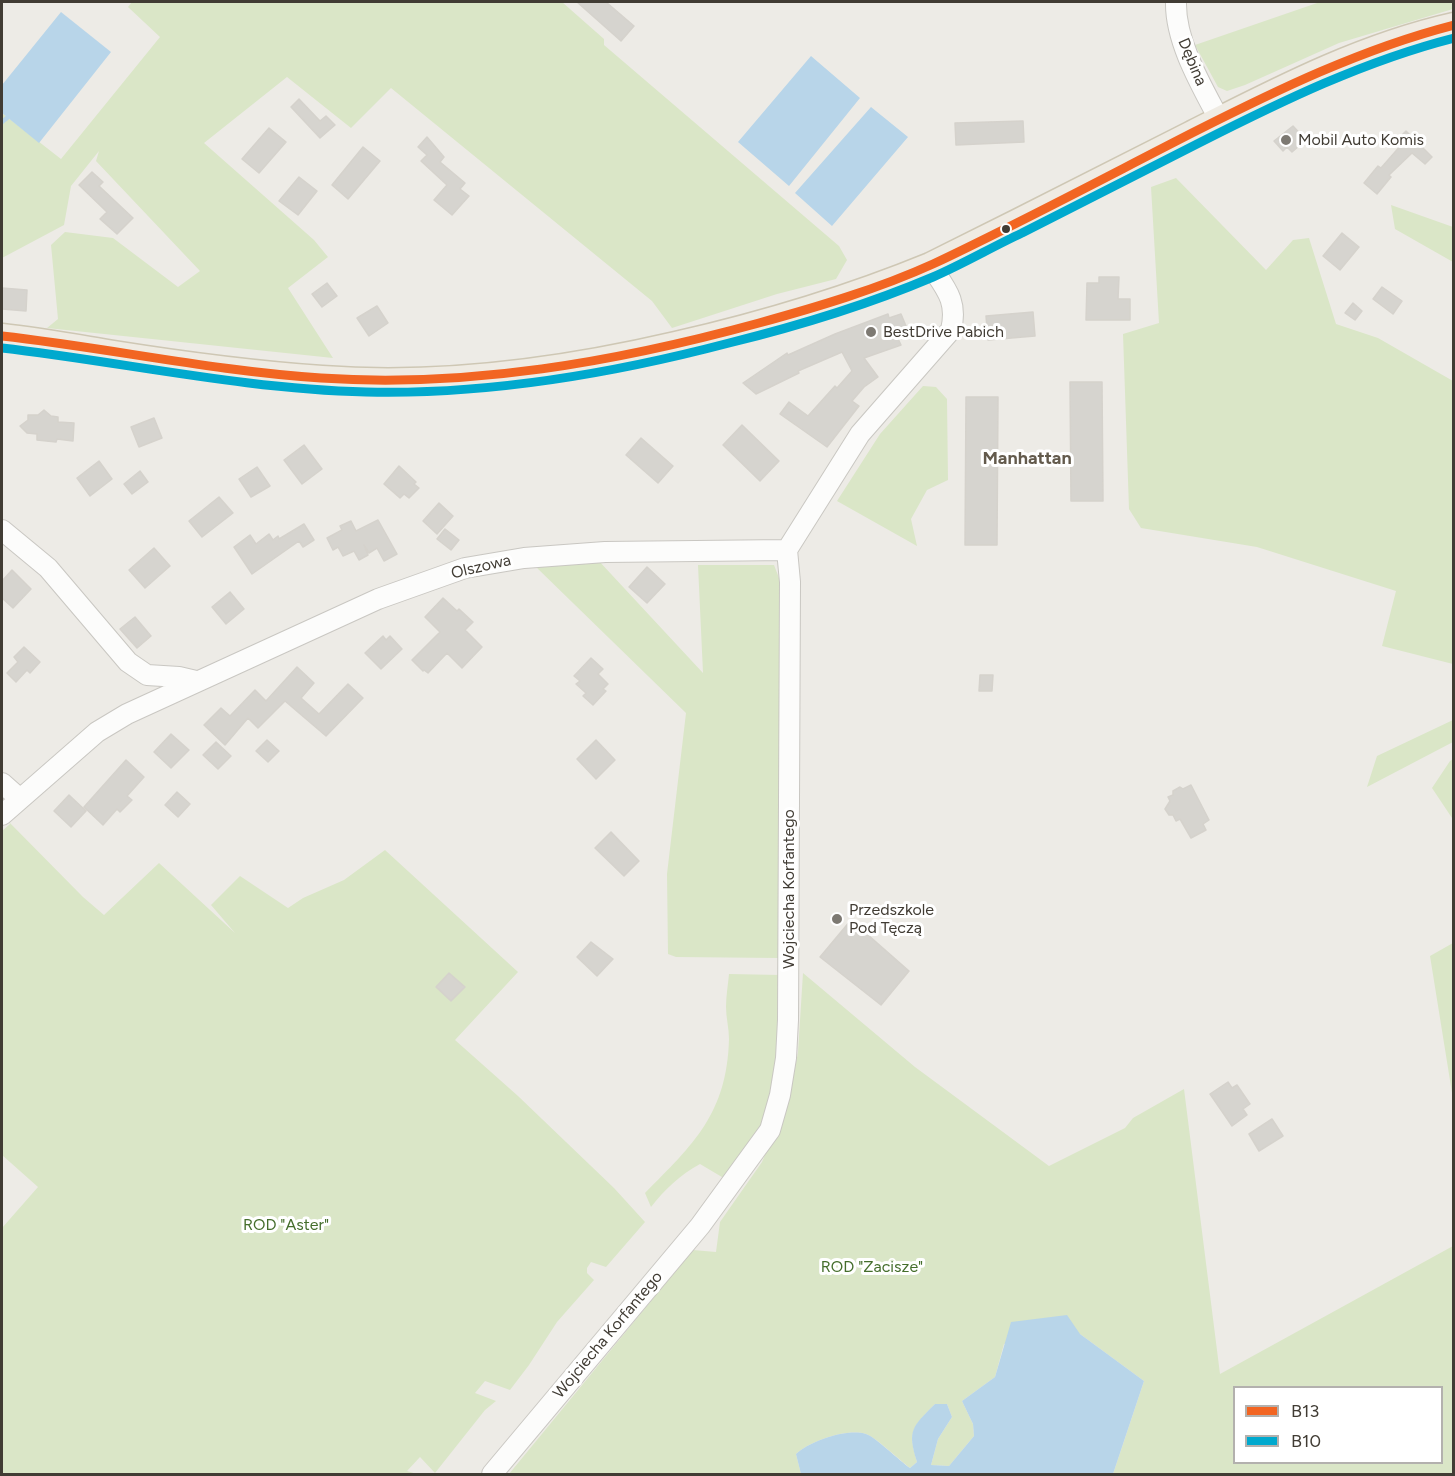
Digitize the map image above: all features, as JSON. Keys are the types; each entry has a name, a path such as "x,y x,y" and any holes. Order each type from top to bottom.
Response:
{"main road":[{"path":"2,336 232,370 399,381 477,377 550,369 622,357 786,317 846,298 930,265 1331,65 1380,46 1454,25"}],"street":[{"name":"Dębina","path":"1176,2 1178,29 1205,93 1219,119"},
{"path":"787,550 860,434 951,330 954,316 951,297 930,265"},
{"path":"2,530 48,568 128,662 147,675 179,677 196,681"},
{"name":"Olszowa","path":"2,815 97,732 127,714 378,599 465,568 524,558 605,552 787,550"},
{"name":"Wojciecha Korfantego","path":"492,1474 700,1226 770,1130 780,1095 786,1058 788,1020 790,582 787,550"},
{"path":"2,783 20,799"}],"green space":[{"path":"132,2 562,2 604,39 604,45 839,246 847,260 836,279 777,294 672,328 652,301 391,88 351,128 287,77 204,143 314,240 328,257 288,288 333,358 47,328 58,319 51,245 65,232 113,238 178,287 200,271 96,161 99,151 71,186 64,225 2,258 2,113 61,159 160,37 128,7"},
{"path":"1320,2 1453,2 1453,9 1339,43 1227,91 1218,87 1195,45"},
{"path":"1176,178 1266,270 1293,240 1309,238 1336,324 1378,338 1453,381 1453,664 1382,646 1396,591 1257,547 1141,528 1129,509 1123,334 1159,323 1151,187"},
{"path":"1391,205 1453,227 1453,262 1395,229"},
{"path":"923,386 936,387 947,399 948,480 927,490 911,519 917,546 837,501 880,434"},
{"path":"598,560 703,673 698,565 774,565 784,591 778,958 676,957 668,954 667,874 686,713 536,567"},
{"path":"1453,720 1453,742 1367,787 1377,756"},
{"path":"1453,759 1452,818 1432,788"},
{"name":"ROD \"Aster\"","path":"7,820 83,897 104,915 159,863 235,933 211,905 240,876 288,908 303,898 344,880 385,850 518,972 455,1040 518,1096 614,1188 645,1222 606,1267 591,1262 587,1273 594,1280 557,1322 510,1390 485,1381 475,1393 496,1401 485,1410 435,1473 420,1457 407,1471 417,1474 2,1474 2,1228 38,1187 2,1155 2,831 10,824"},
{"path":"1453,943 1453,1099 1430,956"},
{"name":"ROD \"Zacisze\"","path":"803,973 915,1067 1049,1166 1125,1128 1133,1118 1184,1089 1220,1374 1453,1246 1453,1474 1113,1474 1144,1381 1080,1334 1004,1344 995,1377 962,1401 973,1424 974,1436 949,1466 931,1465 938,1439 952,1417 947,1404 935,1404 914,1430 912,1443 917,1462 910,1468 875,1439 866,1434 849,1433 819,1440 796,1454 801,1474 509,1474 693,1250 716,1252 720,1222 762,1162 790,1095 798,1052"},
{"path":"729,974 781,975 779,1055 766,1122 727,1180 700,1164 673,1183 651,1207 645,1193 693,1142 705,1125 722,1087 729,1039 726,1007"}],"water":[{"path":"61,12 111,52 39,143 2,113 2,85"},
{"path":"811,56 860,98 789,186 738,142"},
{"path":"871,107 908,137 832,226 795,193"},
{"path":"1067,1315 1080,1334 1144,1381 1113,1474 801,1474 796,1454 819,1440 849,1433 870,1436 910,1468 917,1462 912,1443 914,1430 921,1418 935,1404 947,1404 952,1417 938,1439 931,1465 949,1466 974,1436 973,1424 962,1401 995,1377 1011,1322"}],"building":[{"path":"577,2 606,2 634,26 621,41"},
{"path":"299,99 320,121 326,116 335,125 320,138 291,107"},
{"path":"1023,121 1024,142 956,145 955,123"},
{"path":"1293,126 1306,140 1292,152 1287,147 1283,151 1274,141"},
{"path":"269,128 286,142 259,173 242,159"},
{"path":"1406,131 1432,157 1425,164 1412,153 1389,175 1391,177 1377,194 1364,183 1378,166 1381,168 1402,144 1397,140"},
{"path":"427,137 444,157 440,162 465,183 460,189 469,196 452,215 434,200 447,185 421,161 427,155 418,147"},
{"path":"363,147 380,161 348,199 332,185"},
{"path":"92,172 103,182 99,186 133,218 117,234 100,219 107,212 79,185"},
{"path":"299,177 317,191 298,215 279,201"},
{"path":"1342,233 1359,247 1340,270 1323,256"},
{"path":"1099,277 1119,277 1118,299 1130,299 1130,320 1086,320 1087,283 1099,283"},
{"path":"327,283 337,296 322,307 312,294"},
{"path":"1382,287 1402,301 1393,314 1373,299"},
{"path":"2,288 27,290 26,311 2,309"},
{"path":"1353,303 1362,311 1355,320 1345,313"},
{"path":"377,306 388,323 369,336 357,318"},
{"path":"1033,312 1035,336 988,340 986,316"},
{"path":"888,314 889,318 901,314 906,326 894,330 901,345 864,358 878,377 864,387 852,401 859,406 827,447 780,414 789,402 808,416 835,386 837,388 852,371 842,352 798,371 799,373 756,394 743,383 787,353 788,355"},
{"path":"1070,382 1102,382 1103,501 1071,501"},
{"path":"966,397 998,397 997,545 965,545"},
{"path":"44,410 51,416 58,417 58,422 74,423 73,441 37,440 37,434 27,433 20,426 28,420 28,415 38,415"},
{"path":"154,418 162,438 139,447 131,427"},
{"path":"742,425 779,461 760,481 723,445"},
{"path":"641,438 673,466 658,483 626,455"},
{"path":"304,445 322,469 302,484 284,460"},
{"path":"99,461 112,479 90,496 77,478"},
{"path":"399,466 416,482 414,484 419,488 409,498 404,494 400,498 384,484"},
{"path":"257,467 270,486 251,497 239,479"},
{"path":"140,471 148,482 132,494 124,484"},
{"path":"219,497 233,513 202,537 189,521"},
{"path":"439,503 453,516 437,534 423,521"},
{"path":"378,520 397,554 384,561 377,548 369,553 364,545 368,555 359,560 354,551 343,556 338,547 333,550 327,538 342,530 340,526 351,521 356,531"},
{"path":"304,524 314,540 303,547 299,541 252,574 234,547 250,535 256,544 269,534 273,540 278,536 279,539"},
{"path":"445,529 459,540 451,550 437,539"},
{"path":"154,548 170,566 145,588 129,570"},
{"path":"647,567 665,584 647,603 629,587"},
{"path":"12,570 31,589 13,608 2,598 2,581"},
{"path":"230,592 244,609 226,624 212,607"},
{"path":"443,598 473,622 465,630 482,647 462,668 447,653 428,673 412,660 440,632 425,617"},
{"path":"135,617 151,636 137,648 120,629"},
{"path":"383,636 386,640 390,636 402,649 381,669 365,653"},
{"path":"24,647 40,662 30,673 27,670 16,682 7,673 18,662 14,657"},
{"path":"591,658 603,669 598,674 608,684 603,689 606,691 593,705 583,696 586,693 576,684 580,681 574,676"},
{"path":"297,667 314,683 301,698 319,714 348,684 363,698 326,736 285,701 258,728 248,718 225,745 204,725 221,708 230,716 255,690 266,701"},
{"path":"980,675 993,675 992,691 979,691"},
{"path":"171,734 189,750 171,768 154,752"},
{"path":"267,740 279,751 268,762 256,751"},
{"path":"596,740 615,760 596,779 577,759"},
{"path":"216,742 231,756 218,769 203,755"},
{"path":"126,760 144,777 127,796 132,800 120,812 117,809 103,825 84,807"},
{"path":"1191,785 1209,820 1203,824 1206,830 1191,838 1180,819 1176,821 1173,815 1169,815 1165,809 1170,801 1168,797 1173,795 1173,791"},
{"path":"177,792 190,804 178,817 165,805"},
{"path":"69,795 86,811 71,827 54,811"},
{"path":"611,832 639,861 624,876 595,848"},
{"name":"Przedszkole Pod Tęczą","path":"851,920 909,971 881,1005 820,957"},
{"path":"591,942 613,959 597,976 577,957"},
{"path":"449,973 465,987 451,1001 436,987"},
{"path":"1228,1082 1232,1088 1237,1085 1250,1104 1243,1109 1247,1115 1232,1126 1210,1094"},
{"path":"1272,1119 1283,1136 1259,1151 1249,1134"}],"waterway":[{"path":"2,122 7,118"}],"transit line":[{"name":"B13","path":"2,336 281,375 376,380 432,379 542,369 651,349 803,311 912,273 1288,86 1353,58 1454,25"},
{"name":"B10","path":"2,348 274,386 366,392 412,392 504,386 640,364 832,314 933,277 1292,97 1388,58 1454,38"}],"place":[{"name":"Mobil Auto Komis","path":"1286,140"},
{"name":"BestDrive Pabich","path":"871,332"},
{"name":"Przedszkole Pod Tęczą","path":"837,919"}],"district":[{"name":"Manhattan","path":"1027,459"}]}
